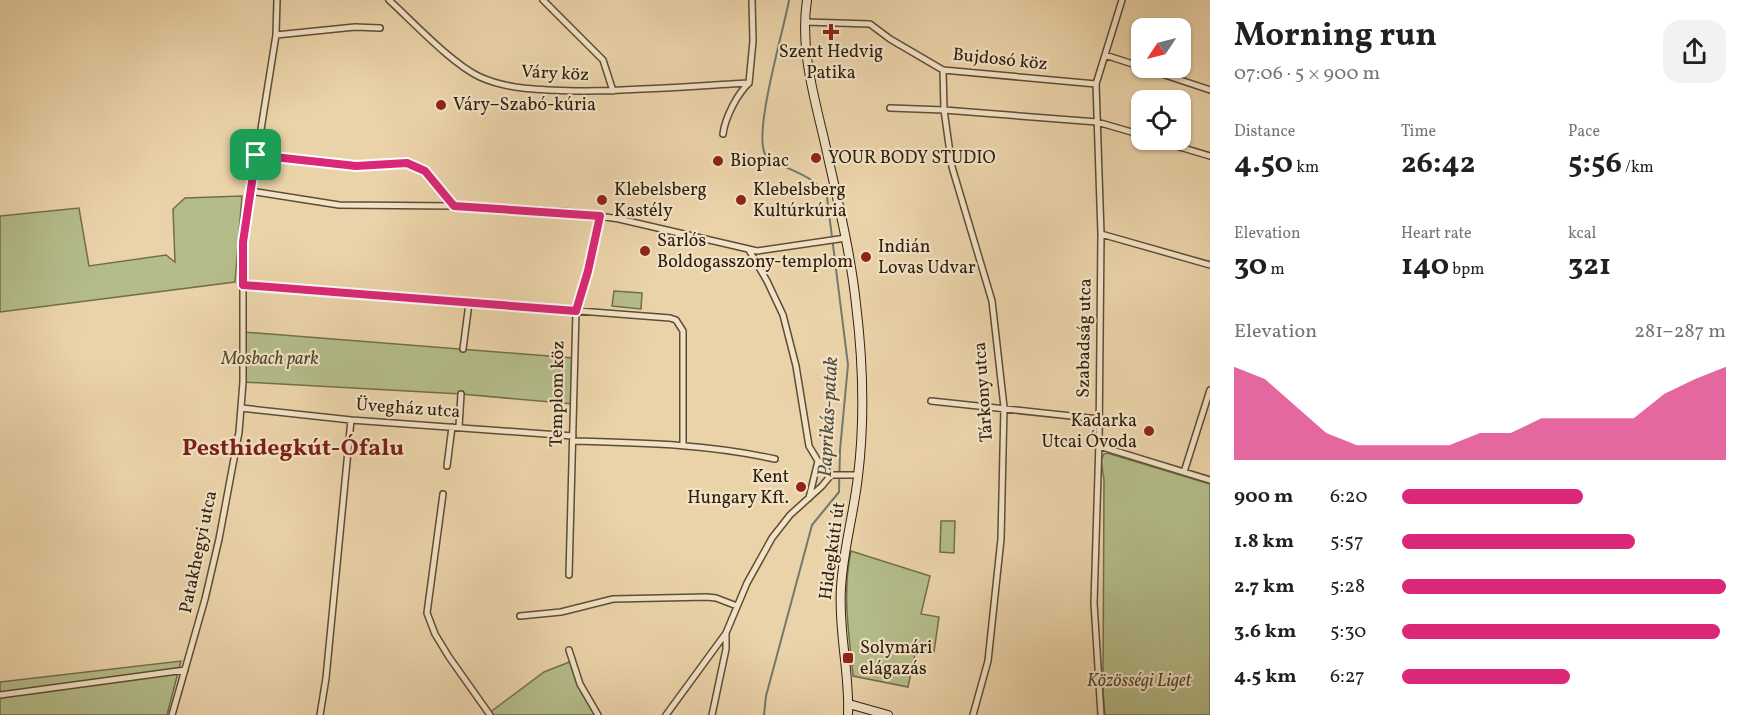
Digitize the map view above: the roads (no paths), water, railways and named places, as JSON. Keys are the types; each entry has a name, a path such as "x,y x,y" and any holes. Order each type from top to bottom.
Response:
{"main road":[{"name":"Hidegkúti út","path":"807,0 805,22 811,86 856,305 863,394 859,475 840,599 848,715"},
{"path":"849,704 888,715"}],"street":[{"name":"Patakhegyi utca","path":"172,715 219,539 238,432 243,382 243,242 276,35 277,0"},
{"name":"Váry köz","path":"389,0 461,66 479,77 508,86 538,90 613,91 749,83"},
{"path":"543,0 603,60 613,91"},
{"path":"723,134 725,119 749,83 753,41 752,0"},
{"name":"Szabadság utca","path":"1101,715 1094,603 1099,446 1101,234 1096,84 1122,0"},
{"name":"Bujdosó köz","path":"805,22 870,24 890,39 943,70 1096,84"},
{"path":"276,35 355,27 380,28"},
{"path":"1105,54 1131,63"},
{"name":"Tárkony utca","path":"943,70 944,110 952,166 992,301 1004,407 1001,539 988,662 973,715"},
{"path":"1175,78 1210,90"},
{"path":"890,108 1097,122 1131,132"},
{"path":"1190,150 1210,156"},
{"path":"256,155 356,166 407,163 425,171 454,206"},
{"path":"250,191 331,204 454,206 600,216 654,226 757,251 842,238"},
{"name":"Templom köz","path":"569,575 576,311 588,271 600,216"},
{"path":"1101,234 1210,265"},
{"path":"749,250 783,315 796,366 806,436 813,454 833,475"},
{"path":"243,285 670,318 681,325 683,331 682,445"},
{"path":"463,349 469,303"},
{"path":"1184,472 1210,390"},
{"path":"459,427 461,394"},
{"path":"931,401 1004,407 1099,419"},
{"name":"Üvegház utca","path":"241,408 573,439 682,445 734,450 775,459"},
{"path":"320,715 326,678 351,420"},
{"path":"447,466 452,427"},
{"path":"1099,446 1210,480"},
{"path":"809,498 818,461"},
{"path":"666,715 726,633 737,606 772,538 790,515 833,475 859,475"},
{"path":"443,494 428,613 435,634 490,715"},
{"path":"520,616 561,612 618,598 707,597 737,606"},
{"path":"712,715 726,649 726,633"},
{"path":"569,650 580,684 598,715"},
{"path":"0,695 185,670"}],"waterway":[{"name":"Paprikás-patak","path":"764,715 766,696 812,525 839,492 840,450 848,365 827,197 808,178 767,157 763,147 765,107 789,0"}],"place":[{"name":"Szent Hedvig Patika","path":"831,32"},
{"name":"Váry–Szabó-kúria","path":"441,105"},
{"name":"YOUR BODY STUDIO","path":"816,158"},
{"name":"Biopiac","path":"718,161"},
{"name":"Klebelsberg Kastély","path":"602,200"},
{"name":"Klebelsberg Kultúrkúria","path":"741,200"},
{"name":"Sarlós Boldogasszony-templom","path":"645,251"},
{"name":"Indián Lovas Udvar","path":"866,257"},
{"name":"Kadarka Utcai Óvoda","path":"1149,431"},
{"name":"Kent Hungary Kft.","path":"801,487"},
{"name":"Solymári elágazás","path":"848,658"}],"district":[{"name":"Pesthidegkút-Ófalu","path":"293,449"}],"park label":[{"name":"Mosbach park","path":"270,359"},
{"name":"Közösségi Liget","path":"1139,681"}]}
